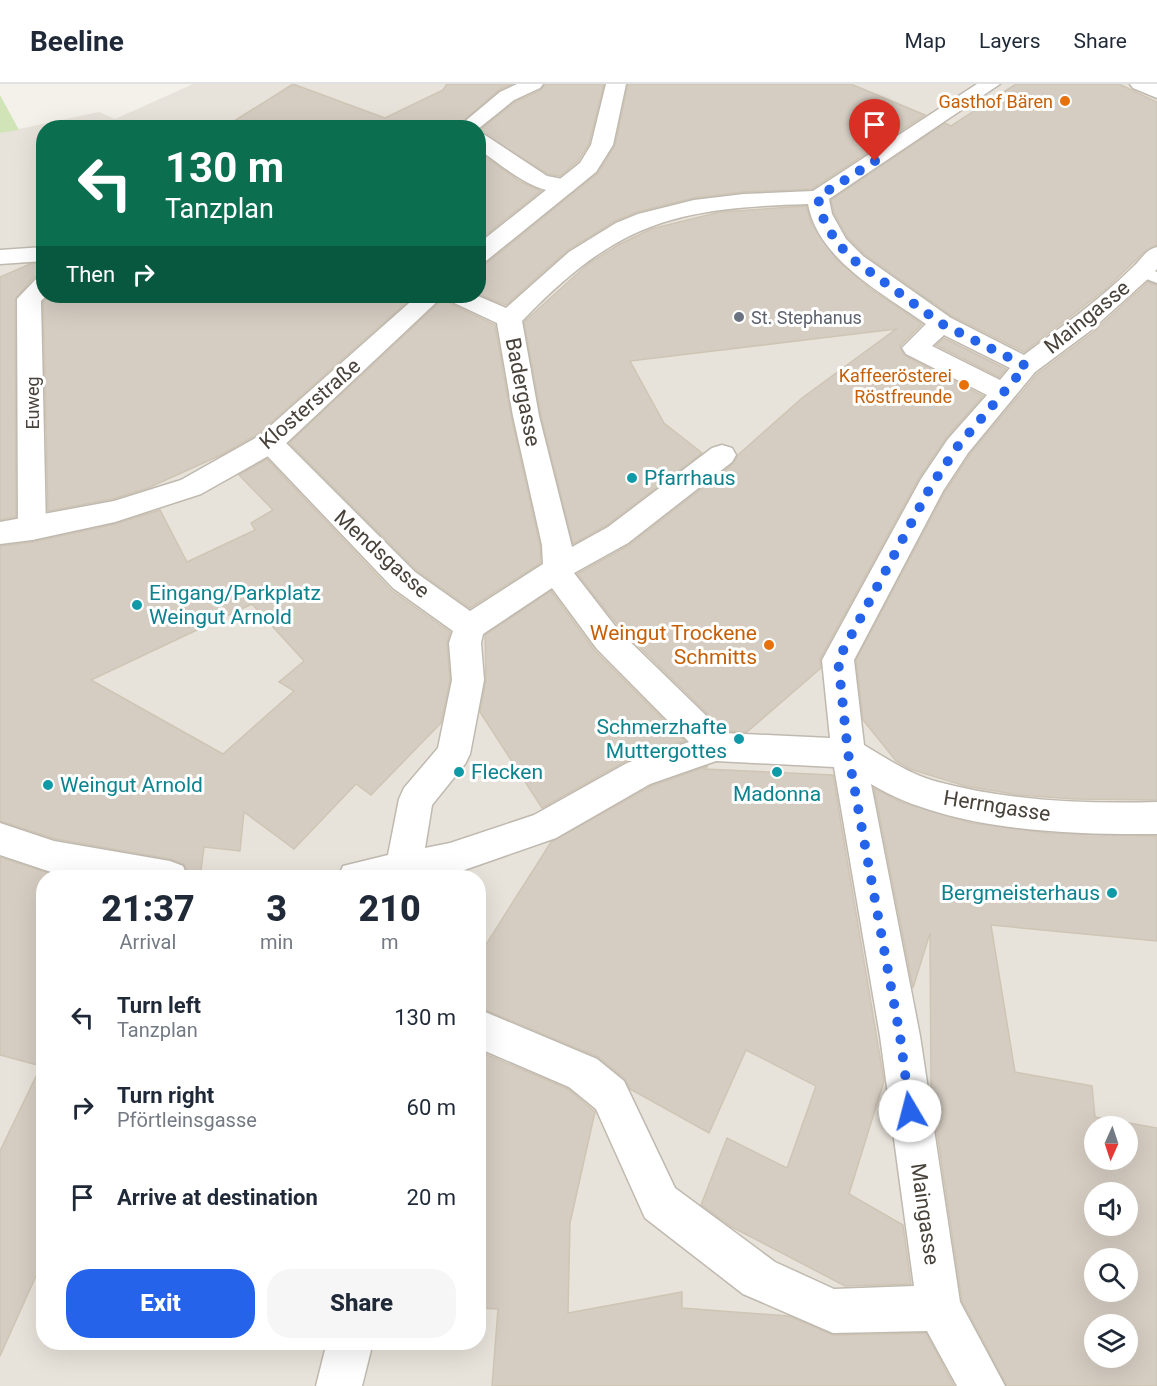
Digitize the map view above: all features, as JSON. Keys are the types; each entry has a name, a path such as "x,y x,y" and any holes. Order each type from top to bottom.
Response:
{"street":[{"path":"476,120 511,90 533,84"},
{"path":"486,250 588,167 602,145 616,84"},
{"path":"990,84 818,197 821,214 836,242 855,261 942,324 1026,366"},
{"path":"1140,84 1157,92"},
{"path":"486,144 540,181 565,186"},
{"name":"Badergasse","path":"716,747 608,640 558,573 556,544 526,416 509,319 547,279 624,228 670,213 706,206 754,199 818,197"},
{"path":"0,257 36,255"},
{"name":"Maingasse","path":"982,1386 939,1308 900,1036 848,753 838,660 931,486 958,446 1026,366 1152,268"},
{"name":"Euweg","path":"32,529 32,368 29,299 36,292"},
{"name":"Klosterstraße","path":"0,533 32,529 115,511 191,487 269,443 423,303"},
{"path":"474,303 509,319"},
{"path":"942,324 915,348 1003,392"},
{"name":"Mendsgasse","path":"269,443 404,580 470,627"},
{"path":"722,455 618,535 559,568 470,627 465,643 468,680 453,754 416,799 403,870 450,868 544,826 639,773 716,747 848,753"},
{"name":"Herrngasse","path":"848,753 893,780 935,797 1024,813 1096,819 1157,818"},
{"path":"0,839 54,857 126,870"},
{"path":"486,1031 583,1073 610,1095 660,1203 759,1278 833,1311 939,1308"},
{"path":"339,1386 348,1350"}],"shaded area":[{"path":"193,84 1157,84 1157,1386 0,1386 0,133 36,125 36,303 486,303 486,120 61,120 99,112 115,119"}],"green space":[{"path":"0,95 19,130 0,133"}],"building":[{"path":"293,84 385,118 443,90 447,84 512,84 499,90 464,120 236,120"},
{"path":"545,84 604,84 589,144 578,161 560,176 548,174 486,135 486,125 515,102 541,90"},
{"path":"628,84 851,84 925,115 812,189 744,192 694,198 637,212 615,221 568,250 506,305 486,297 486,263 598,173 615,145"},
{"path":"1016,84 1119,84 1157,102 1157,245 1145,251 1106,289 1024,352 952,316 864,254 848,238 834,213 831,200 945,123 951,126"},
{"path":"486,158 521,182 541,191 486,235"},
{"path":"806,206 812,225 837,260 871,289 922,324 900,346 904,355 983,396 946,438 919,478 820,659 821,668 747,732 725,731 621,629 577,574 629,545 733,464 738,455 802,398 896,329 630,361 664,423 702,453 607,525 573,544 541,416 524,322 589,263 651,229 720,212"},
{"path":"36,264 36,277 15,299 16,517 0,520 0,277"},
{"path":"1148,282 1157,285 1157,800 1074,799 1020,795 965,786 910,769 896,761 863,720 856,660 945,492 970,454 1037,374 1092,333"},
{"path":"43,303 406,303 258,434 221,455 148,488 113,499 48,511"},
{"path":"439,303 449,303 495,325 511,416 540,545 541,563 470,608 416,570 289,443"},
{"path":"944,338 1006,369 999,377 936,345"},
{"path":"267,459 391,590 450,632 447,643 450,680 441,723 371,795 356,784 294,849 244,812 240,851 204,847 201,870 187,870 184,864 170,859 55,839 0,821 0,546 32,542 115,524 160,510 187,562 255,530 251,523 273,510 239,475","holes":["252,604 304,661 279,682 294,691 223,754 91,680"]},
{"path":"551,591 595,651 685,741 626,761 542,808 480,712 486,680 485,635"},
{"path":"708,766 705,769 833,775 884,1081 849,1194 903,1225 911,1284 845,1286 732,1227 701,1205 727,1138 787,1168 816,1086 746,1050 709,1133 630,1089 625,1079 598,1057 486,1010 486,944 551,842 651,786"},
{"path":"874,788 901,802 972,823 1048,833 1157,836 1157,941 991,925 1015,1072 1092,1086 1095,1116 1084,1116 1084,1170 1138,1170 1138,1125 1157,1128 1157,1386 1007,1386 962,1301 931,1091 930,933 913,988"},
{"path":"0,857 40,870 36,870 36,1065 0,1055"},
{"path":"486,1054 568,1089 595,1112 570,1223 568,1313 682,1292 682,1308 789,1316 833,1335 926,1333 954,1386 492,1386 498,1309 486,1308"},
{"path":"36,1076 36,1276 0,1356 0,1151"}],"place":[{"name":"Gasthof Bären","path":"1065,101"},
{"name":"St. Stephanus","path":"739,317"},
{"name":"Kaffeerösterei Röstfreunde","path":"964,385"},
{"name":"Pfarrhaus","path":"632,478"},
{"name":"Eingang/Parkplatz Weingut Arnold","path":"137,605"},
{"name":"Weingut Trockene Schmitts","path":"769,645"},
{"name":"Schmerzhafte Muttergottes","path":"739,739"},
{"name":"Flecken","path":"459,772"},
{"name":"Madonna","path":"777,772"},
{"name":"Weingut Arnold","path":"48,785"},
{"name":"Bergmeisterhaus","path":"1112,893"}],"route":[{"path":"875,161 818,197 821,214 836,242 855,261 942,324 1026,366 958,446 931,486 838,660 848,753 900,1036 910,1111"}]}
